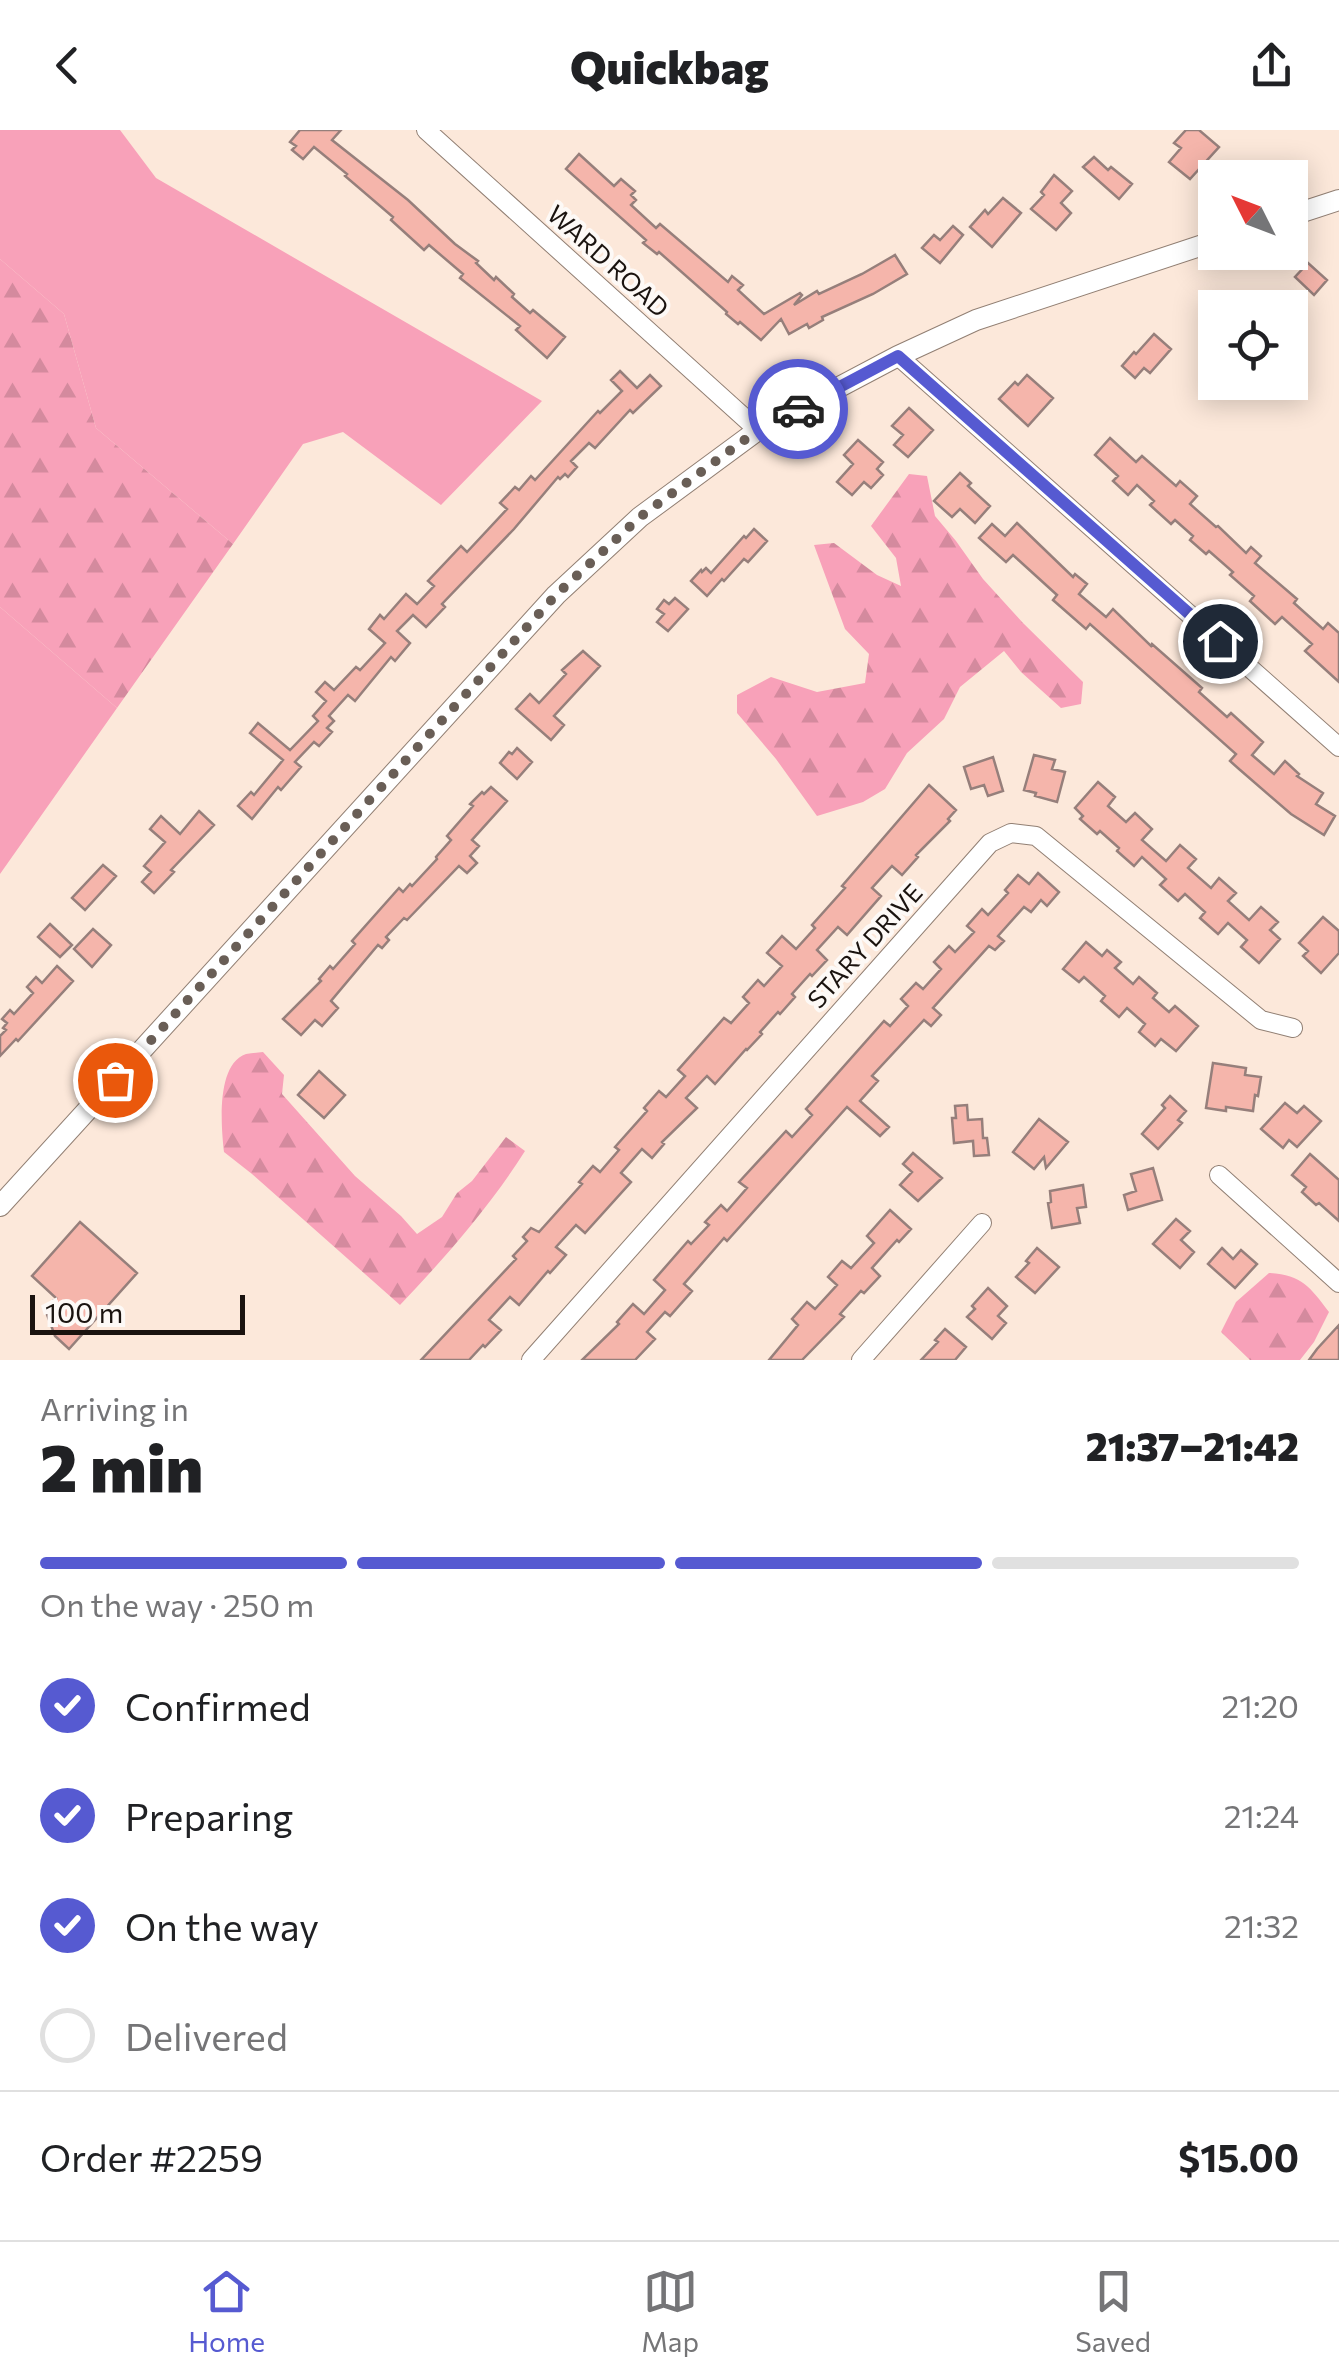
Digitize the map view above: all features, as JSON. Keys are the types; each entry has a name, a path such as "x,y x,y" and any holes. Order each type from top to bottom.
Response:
{"main road":[{"path":"1308,210 1339,200"},
{"path":"0,1206 556,595 640,517 758,430 898,356 976,320 1198,247"}],"street":[{"name":"WARD ROAD","path":"426,130 758,430"},
{"path":"898,356 1339,747"},
{"name":"STARY DRIVE","path":"530,1360 990,843 1011,833 1036,836 1261,1020 1293,1028"},
{"path":"1219,1175 1339,1283"},
{"path":"862,1360 982,1222"}],"green space":[{"path":"0,130 120,130 156,178 542,401 441,505 343,432 303,444 233,544 96,428 64,314 0,259"},
{"path":"0,259 64,314 96,428 233,544 117,708 0,607"},
{"path":"909,474 927,476 935,516 983,579 1083,682 1081,704 1061,708 1004,651 960,687 944,719 907,753 885,789 863,802 817,816 737,713 737,695 771,677 817,692 865,683 869,654 845,629 814,545 834,543 877,575 901,586 896,558 871,526"},
{"path":"0,607 117,708 0,874"},
{"path":"263,1052 284,1075 282,1094 355,1176 417,1234 442,1217 457,1193 472,1181 506,1137 525,1151 466,1231 400,1305 224,1152 223,1097 229,1070 246,1054"},
{"path":"1269,1273 1290,1276 1304,1284 1329,1312 1300,1360 1250,1360 1221,1332 1236,1302"}],"building":[{"path":"300,130 341,130 332,140 478,261 530,313 533,310 565,337 547,358 516,330 520,326 460,278 463,274 429,245 424,250 314,147 303,159 292,150 296,146 290,142"},
{"path":"1186,130 1199,130 1219,147 1207,160 1198,160 1198,170 1190,179 1169,162 1181,148 1174,143"},
{"path":"579,154 614,186 621,179 635,191 631,195 636,200 631,205 656,228 660,224 728,282 732,276 743,285 738,290 764,314 800,293 794,305 895,255 907,274 822,317 809,328 807,324 789,334 781,319 761,340 726,314 659,252 643,243 646,240 566,169"},
{"path":"1094,157 1132,184 1119,199 1083,167"},
{"path":"1054,175 1072,191 1061,203 1071,213 1056,230 1031,209"},
{"path":"1003,198 1021,213 992,247 970,227"},
{"path":"953,226 963,235 940,263 922,248 934,235 940,240"},
{"path":"1308,263 1327,280 1314,295 1295,277 1302,270 1308,270"},
{"path":"1154,334 1171,349 1150,373 1144,368 1135,378 1122,366"},
{"path":"620,371 637,388 650,375 661,386 633,413 630,410 595,448 589,443 571,461 577,467 568,477 558,477 442,604 445,607 426,627 413,615 397,631 410,643 395,661 391,657 355,701 348,695 329,716 334,721 327,728 332,732 319,746 314,742 295,762 301,767 281,790 278,787 252,819 238,806 251,792 254,795 283,760 250,733 258,723 290,750 318,721 313,716 326,701 316,692 325,682 334,690 385,643 369,629 380,615 384,619 406,594 417,604 434,586 428,581 461,546 467,552 507,509 500,503 515,487 519,490 531,476 535,480 598,411 622,391 611,380"},
{"path":"1027,375 1053,398 1028,426 999,399"},
{"path":"909,408 933,430 908,457 894,445 903,435 892,426"},
{"path":"1110,438 1136,462 1142,456 1176,486 1180,481 1197,496 1190,504 1246,553 1251,547 1261,556 1255,563 1297,599 1294,603 1323,629 1328,623 1339,633 1339,682 1305,651 1312,644 1282,617 1275,624 1250,601 1254,596 1230,575 1233,572 1190,540 1193,536 1175,520 1171,524 1150,505 1154,501 1137,485 1128,495 1113,481 1118,476 1095,455"},
{"path":"858,440 883,462 877,469 883,475 871,488 864,482 852,495 837,482 853,464 844,455"},
{"path":"960,473 990,506 975,523 960,509 952,517 934,501"},
{"path":"1017,523 1073,577 1075,574 1087,584 1079,594 1106,617 1113,609 1202,688 1199,692 1227,717 1231,713 1263,742 1252,755 1274,774 1285,761 1297,776 1323,793 1316,804 1335,816 1324,835 1291,814 1230,761 1236,754 1090,624 1086,629 1053,600 1057,595 1013,555 1006,562 979,538 992,524 1005,536"},
{"path":"754,529 767,541 707,596 691,581 706,568 711,573"},
{"path":"675,598 688,609 668,631 657,622 664,614 657,609 664,600 669,604"},
{"path":"583,651 600,666 554,716 564,725 551,740 516,709 530,694 539,703 566,674 562,670"},
{"path":"517,748 532,762 517,779 500,763"},
{"path":"1034,755 1055,760 1052,769 1065,772 1057,802 1024,790"},
{"path":"993,757 1003,791 988,796 984,785 971,789 964,767"},
{"path":"1098,782 1115,797 1108,806 1126,822 1135,813 1152,829 1142,840 1166,861 1180,845 1196,859 1188,868 1211,888 1219,878 1236,893 1228,901 1249,920 1261,907 1278,922 1270,930 1280,939 1259,963 1241,947 1247,940 1228,923 1218,934 1200,918 1205,912 1185,894 1178,901 1160,885 1166,879 1142,857 1134,866 1100,831 1097,834 1080,819 1083,816 1075,808"},
{"path":"929,785 956,810 950,821 902,875 892,866 872,888 881,896 847,935 838,927 817,950 827,960 810,974 792,994 795,997 715,1084 707,1076 686,1098 697,1108 662,1142 652,1158 642,1149 621,1173 631,1182 585,1233 576,1225 556,1247 566,1255 550,1273 519,1305 510,1297 489,1320 501,1330 469,1360 421,1360 516,1259 513,1256 527,1241 523,1237 531,1228 539,1232 593,1166 600,1172 619,1150 615,1147 647,1111 644,1108 659,1091 666,1097 685,1076 678,1070 724,1018 731,1023 749,1003 743,997 758,980 764,986 782,966 767,953 782,936 796,949 845,888 842,886"},
{"path":"491,787 507,801 472,840 479,846 470,856 477,863 467,873 459,866 407,920 404,918 386,937 389,940 382,948 378,945 331,1001 338,1008 322,1026 315,1020 301,1035 283,1019 321,981 330,966 333,969 399,888 403,892 412,886 437,859 451,840 447,836 473,806 470,804"},
{"path":"199,811 214,825 154,893 142,882 151,872 144,866 165,842 150,829 161,816 180,834"},
{"path":"103,865 116,876 85,910 72,898"},
{"path":"1038,873 1059,892 1047,906 1041,900 1031,912 1024,907 998,936 1004,941 995,950 989,946 933,1008 941,1015 931,1026 924,1020 872,1076 878,1081 860,1101 889,1127 880,1136 847,1107 684,1284 692,1291 670,1316 665,1312 647,1332 655,1339 635,1360 582,1360 619,1324 633,1304 644,1314 665,1290 654,1280 688,1241 691,1244 709,1225 705,1222 721,1205 727,1211 747,1188 739,1182 786,1131 792,1137 812,1115 806,1109 884,1021 890,1026 908,1006 901,999 916,983 923,989 941,969 934,962 949,946 955,952 974,932 967,926 982,909 988,915 1018,875 1029,884"},
{"path":"1323,917 1339,931 1339,953 1321,973 1303,956 1308,951 1299,943"},
{"path":"50,924 72,945 60,957 38,937"},
{"path":"93,929 111,945 92,967 74,949"},
{"path":"1086,942 1102,956 1107,950 1121,962 1115,968 1133,984 1139,977 1157,993 1153,998 1169,1012 1175,1006 1198,1026 1176,1051 1161,1039 1155,1046 1139,1032 1145,1024 1127,1008 1119,1017 1101,1001 1105,996 1084,977 1079,982 1063,969"},
{"path":"57,966 73,981 0,1056 0,1036 7,1023 2,1019 10,1010 14,1014 33,993 27,987 36,977 42,983"},
{"path":"1213,1063 1246,1068 1245,1075 1261,1077 1253,1111 1206,1108"},
{"path":"319,1071 345,1095 324,1118 298,1095"},
{"path":"1170,1096 1186,1111 1178,1120 1182,1123 1158,1149 1142,1134 1165,1108 1162,1105"},
{"path":"1285,1103 1297,1113 1304,1106 1321,1121 1297,1147 1289,1140 1283,1148 1261,1129"},
{"path":"967,1105 968,1120 982,1119 989,1155 974,1156 973,1141 954,1143 955,1106"},
{"path":"1039,1119 1068,1142 1046,1168 1044,1157 1034,1169 1013,1152"},
{"path":"913,1153 942,1178 918,1201 900,1185 912,1172 903,1164"},
{"path":"1310,1154 1339,1180 1339,1221 1302,1192 1306,1187 1292,1175"},
{"path":"1153,1168 1162,1200 1128,1210 1124,1195 1136,1191 1131,1174"},
{"path":"1083,1185 1086,1207 1077,1208 1080,1223 1052,1228 1050,1191"},
{"path":"890,1210 911,1229 872,1268 880,1276 864,1293 861,1291 840,1314 844,1317 802,1360 769,1360 798,1325 792,1319 807,1302 815,1309 837,1285 828,1277 842,1261 851,1268 874,1243 867,1236"},
{"path":"1176,1219 1190,1231 1181,1240 1194,1252 1180,1268 1153,1244"},
{"path":"80,1222 137,1273 69,1349 55,1336 45,1309 56,1298 32,1276"},
{"path":"1037,1248 1059,1267 1035,1293 1016,1277"},
{"path":"1222,1248 1233,1259 1241,1250 1257,1264 1235,1288 1208,1264"},
{"path":"988,1288 1007,1306 998,1316 1006,1323 992,1339 967,1317"},
{"path":"1339,1325 1339,1360 1309,1360 1317,1349"},
{"path":"945,1329 966,1347 955,1360 921,1360 938,1342 935,1340"}],"way so far":[{"path":"115,1080 556,595 640,517 758,430 798,409"}],"route":[{"path":"798,409 898,356 1220,641"}]}
